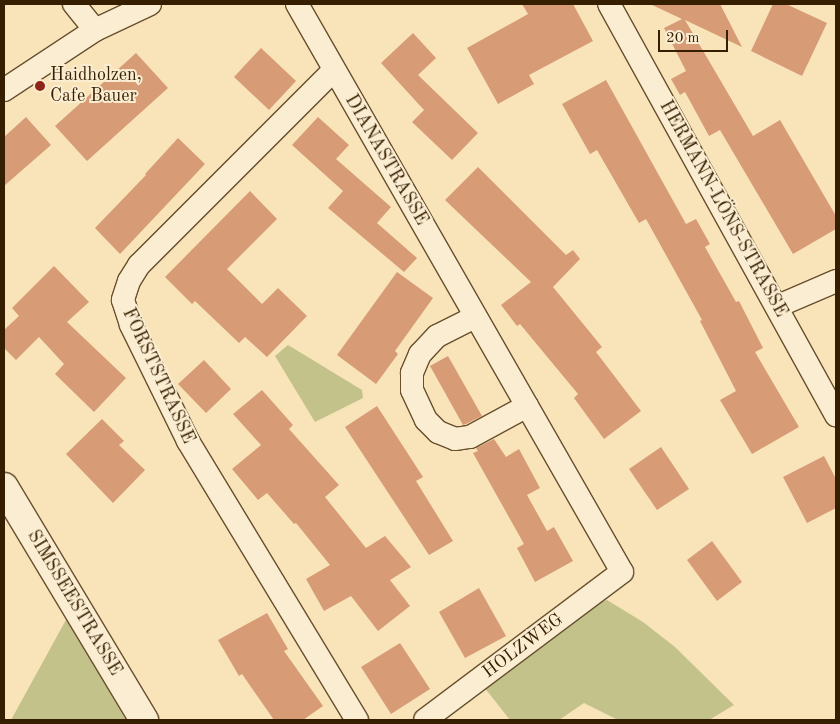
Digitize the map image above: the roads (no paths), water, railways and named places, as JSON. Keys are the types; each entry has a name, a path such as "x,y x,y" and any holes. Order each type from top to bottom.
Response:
{"main road":[{"name":"SIMSSEESTRASSE","path":"4,487 144,720"}],"street":[{"path":"74,4 95,30"},
{"path":"4,90 95,30 150,4"},
{"name":"DIANASTRASSE","path":"297,4 622,572"},
{"name":"HERMANN-LÖNS-STRASSE","path":"609,4 778,306 836,415"},
{"name":"FORSTSTRASSE","path":"334,70 139,265 129,281 123,300 131,325 188,441 357,720"},
{"path":"778,306 836,280"},
{"path":"475,317 437,336 420,354 412,373 412,390 426,420 438,432 454,439 470,437 527,406"},
{"name":"HOLZWEG","path":"425,720 622,572"}],"place":[{"name":"Haidholzen, Cafe Bauer","path":"40,86"}]}
